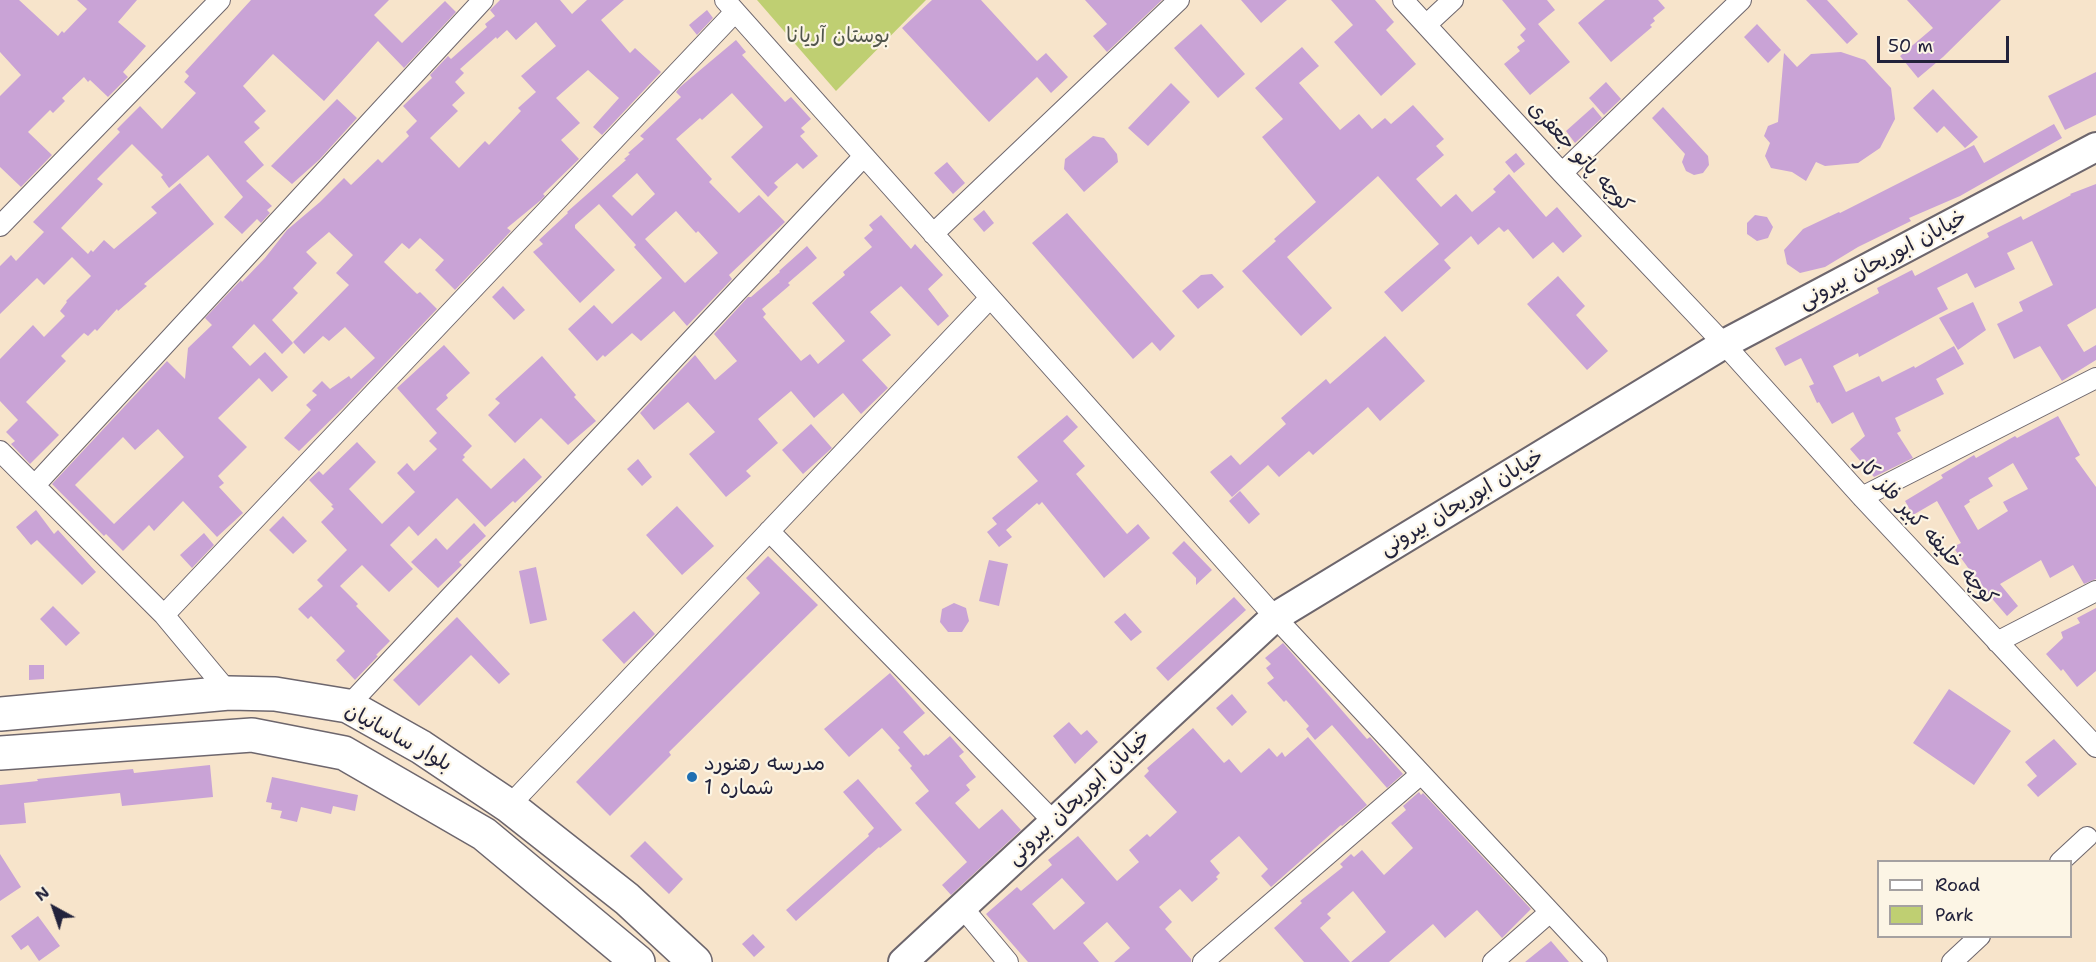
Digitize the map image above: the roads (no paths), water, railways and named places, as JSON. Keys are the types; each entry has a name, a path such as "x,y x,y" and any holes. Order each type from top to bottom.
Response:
{"highway":[{"name":"بلوار ساسانیان","path":"0,714 229,693 275,694 348,706 421,747 509,806 627,899 695,962"},
{"name":"بلوار ساسانیان","path":"0,753 252,735 344,753 484,834 638,962"}],"street":[{"path":"0,226 220,0"},
{"path":"35,485 483,0"},
{"path":"933,234 1179,0"},
{"name":"کوچه پاتو جعفری","path":"1403,0 1724,344"},
{"path":"1426,25 1453,0"},
{"path":"1562,173 1741,0"},
{"path":"164,615 730,6 1275,617 1597,962"},
{"name":"خیابان ابوریحان بیرونی","path":"903,962 1275,617 1724,344 2096,147"},
{"path":"348,706 864,156"},
{"path":"509,806 990,298"},
{"name":"کوچه خلیفه کبیر فلز کار","path":"1724,344 1862,497 2096,747"},
{"path":"1862,497 2096,378"},
{"path":"0,451 164,615 229,693"},
{"path":"769,531 1054,822"},
{"path":"1997,642 2096,591"},
{"path":"1203,962 1421,774"},
{"path":"2061,860 2087,837"},
{"path":"962,907 1008,962"},
{"path":"1493,962 1550,912"},
{"path":"1952,962 1978,938"}],"place":[{"name":"مدرسه رهنورد شماره 1","path":"692,777"}],"park label":[{"name":"بوستان آریانا","path":"838,37"}]}
